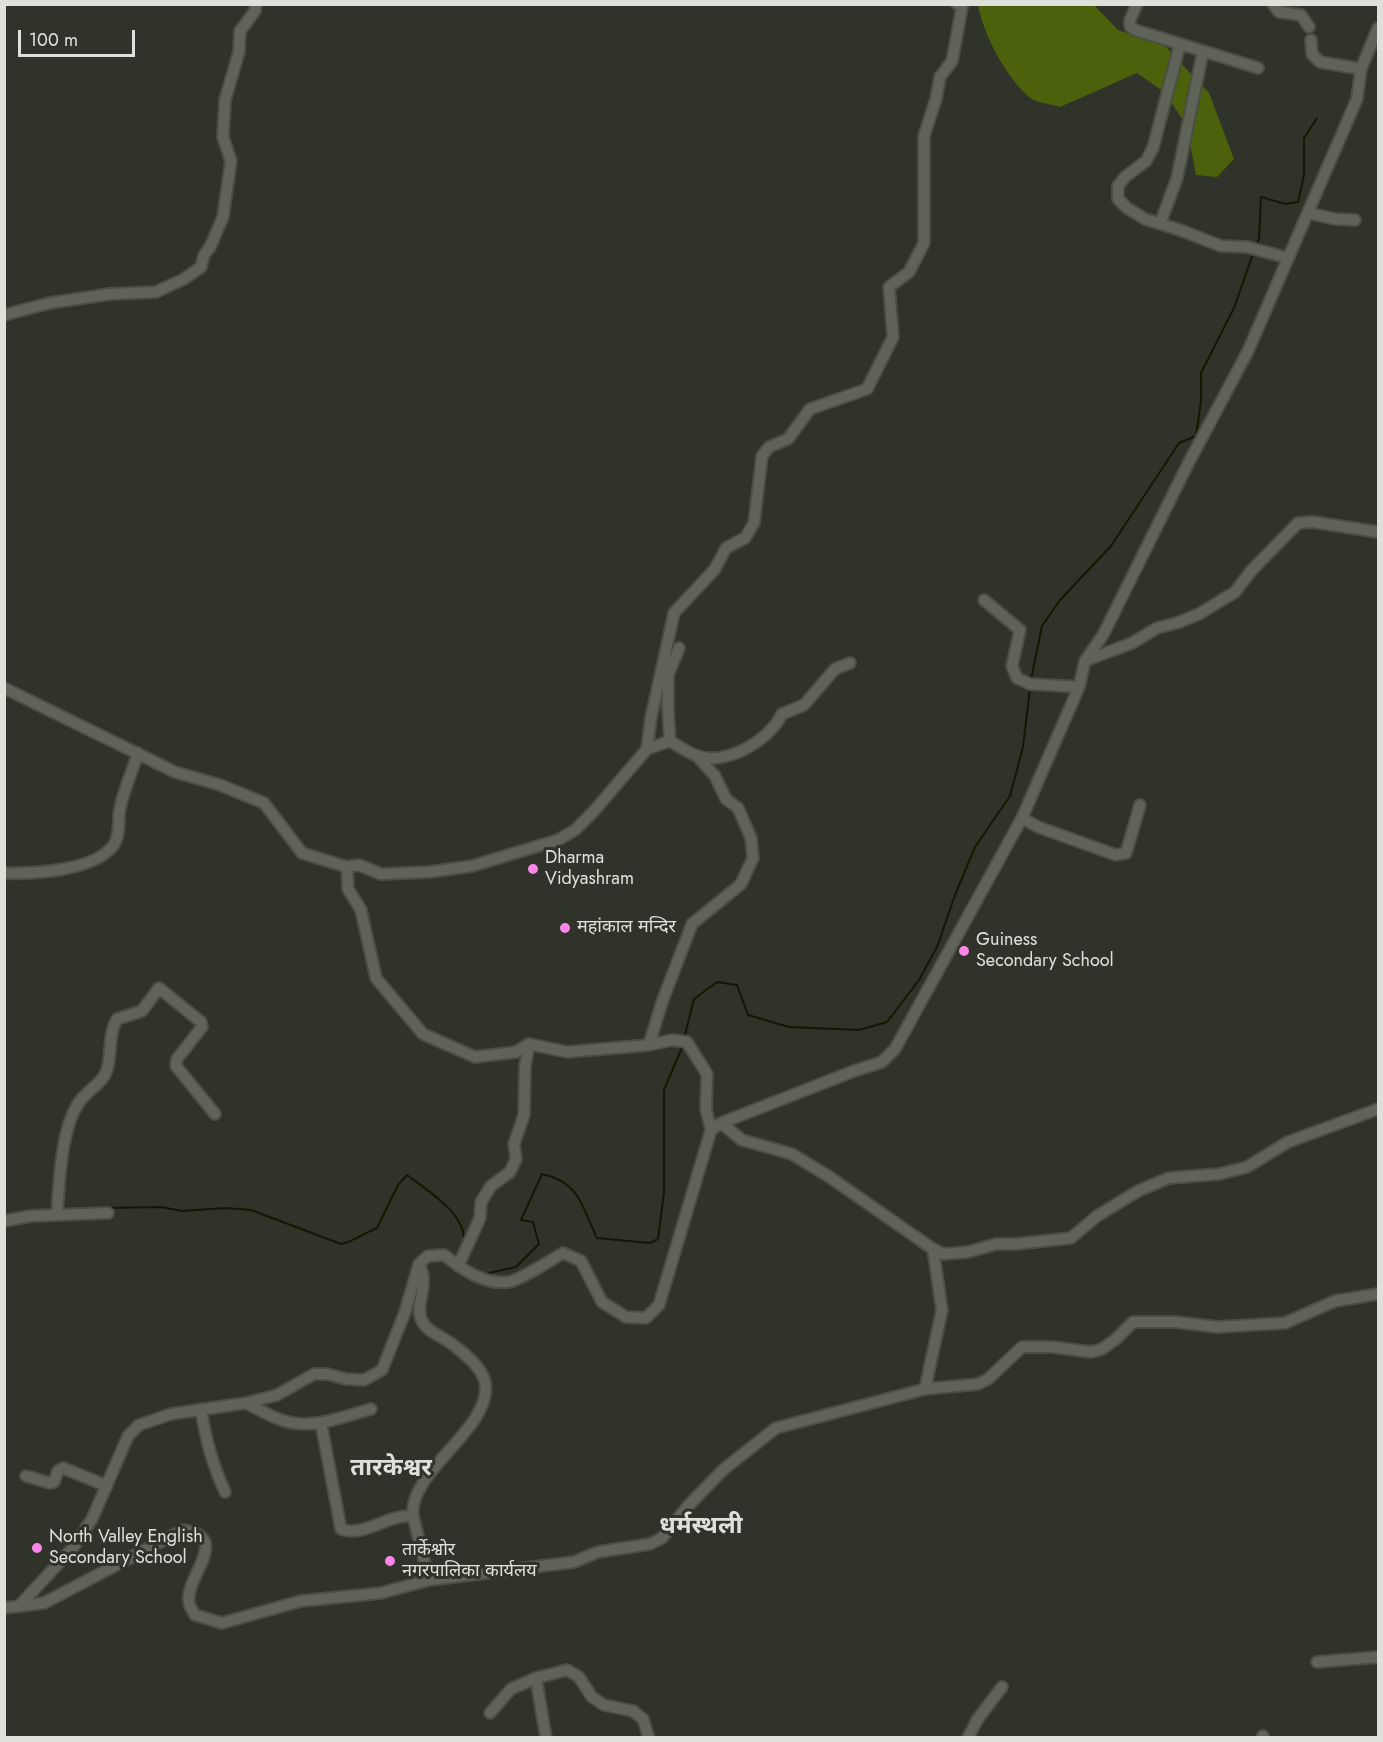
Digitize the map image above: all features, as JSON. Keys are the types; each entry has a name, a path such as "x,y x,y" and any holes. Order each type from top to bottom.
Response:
{"street":[{"path":"4,315 50,303 110,294 156,292 184,279 201,267 204,255 223,217 231,161 223,137 225,100 239,52 240,31 255,11 256,4"},
{"path":"647,749 651,718 674,613 715,569 726,548 745,538 754,523 762,456 769,447 788,439 810,409 867,389 893,336 890,287 909,272 924,243 924,136 936,99 939,77 952,61 962,7 957,4"},
{"path":"1137,4 1130,20 1130,26 1135,30 1258,68"},
{"path":"1273,4 1279,12 1301,15 1309,27"},
{"path":"711,1130 721,1123 882,1062 905,1034 1022,818 1079,687 1085,661 1113,616 1189,462 1248,351 1357,99 1361,69 1378,28"},
{"path":"1311,40 1312,54 1320,62 1361,69"},
{"path":"1180,44 1154,148 1146,161 1125,177 1118,186 1118,200 1127,208 1160,224 1221,246 1247,247 1288,258"},
{"path":"1160,224 1177,178 1203,51"},
{"path":"1366,54 1378,53"},
{"path":"1308,213 1335,219 1355,220"},
{"path":"1085,661 1132,643 1157,628 1199,614 1235,592 1251,571 1298,524 1313,522 1378,532"},
{"path":"984,600 1020,630 1012,666 1017,678 1030,684 1079,687"},
{"path":"670,741 668,675 679,648"},
{"path":"697,756 726,758 767,736 782,714 804,705 835,669 850,663"},
{"path":"4,688 175,772 220,785 264,803 302,853 347,867 359,865 381,874 429,872 472,866 558,840 575,830 594,812 647,749 670,741 697,756 715,776 726,799 738,808 751,838 753,858 741,884 692,924 662,1002 649,1045"},
{"path":"4,873 64,870 103,855 115,845 120,811 138,753"},
{"path":"1022,818 1038,827 1116,855 1126,853 1140,805"},
{"path":"19,1606 72,1549 92,1519 128,1436 139,1425 171,1414 277,1395 314,1374 364,1380 382,1370 405,1312 419,1264 428,1256 444,1255 459,1262 488,1282 510,1283 563,1253 581,1261 602,1302 626,1317 646,1318 659,1305 711,1130 706,1109 707,1074 687,1042 672,1040 649,1045 567,1052 529,1044 516,1052 475,1057 423,1034 376,978 361,910 348,889 347,867"},
{"path":"57,1215 68,1128 79,1102 107,1071 110,1041 117,1019 142,1011 159,988 201,1022 202,1027 177,1059 176,1066 215,1114"},
{"path":"459,1262 480,1218 481,1202 491,1186 510,1172 516,1159 514,1144 524,1115 525,1067 529,1044"},
{"path":"721,1123 742,1140 792,1154 943,1254 968,1252 996,1244 1071,1238 1097,1216 1138,1191 1170,1178 1219,1174 1246,1167 1287,1142 1378,1108"},
{"path":"4,1221 31,1216 108,1213"},
{"path":"925,1389 942,1310 933,1249"},
{"path":"419,1264 423,1278 420,1318 426,1327 451,1343 477,1368 485,1381 485,1398 479,1413 416,1497 413,1516 429,1580"},
{"path":"4,1608 44,1603 183,1530 194,1532 204,1539 207,1550 190,1591 189,1602 195,1615 222,1623 301,1601 381,1593 429,1580 574,1562 598,1552 658,1542 688,1506 724,1469 776,1428 925,1389 978,1384 988,1378 1022,1347 1052,1347 1091,1352 1102,1349 1133,1322 1176,1322 1216,1327 1286,1323 1335,1301 1378,1293"},
{"path":"246,1402 284,1421 301,1424 321,1423 371,1409"},
{"path":"201,1409 206,1443 225,1492"},
{"path":"321,1423 341,1529 348,1532 366,1529 401,1515 413,1516"},
{"path":"26,1476 50,1483 54,1482 58,1471 63,1468 107,1486"},
{"path":"1317,1662 1378,1657"},
{"path":"490,1713 511,1689 536,1678 567,1670 579,1677 592,1697 604,1705 633,1711 638,1715 649,1737"},
{"path":"536,1678 546,1737"},
{"path":"968,1737 977,1720 1002,1687"}],"green space":[{"path":"978,5 1094,5 1118,30 1164,45 1209,93 1234,159 1217,177 1196,175 1186,124 1164,92 1137,73 1060,107 1032,99 1004,67 990,42"}],"waterway":[{"path":"1256,246 1259,239 1261,197 1285,204 1298,202 1304,175 1304,138 1317,118"},
{"path":"1031,679 1042,626 1060,600 1111,546 1179,443 1196,436 1201,401 1201,373 1234,308 1254,251"},
{"path":"684,1039 694,999 717,982 737,985 748,1015 789,1027 859,1030 887,1022 919,980 937,947 975,847 1010,796 1023,747 1030,688"},
{"path":"464,1262 484,1274 516,1267 539,1244 533,1222 521,1220 542,1174 565,1183 572,1190 583,1206 597,1238 650,1243 658,1239 664,1192 664,1090 683,1045"},
{"path":"105,1208 161,1207 182,1211 226,1208 251,1210 341,1244 377,1228 398,1185 407,1175 452,1212 459,1221 464,1241"},
{"path":"40,1211 55,1209"},
{"path":"60,1209 76,1209"}],"place":[{"name":"Dharma Vidyashram","path":"533,869"},
{"name":"महांकाल मन्दिर","path":"565,928"},
{"name":"Guiness Secondary School","path":"964,951"},
{"name":"North Valley English Secondary School","path":"37,1548"},
{"name":"तार्केश्वोर नगरपालिका कार्यलय","path":"390,1561"}],"district":[{"name":"तारकेश्वर","path":"391,1469"},
{"name":"धर्मस्थली","path":"701,1527"}]}
